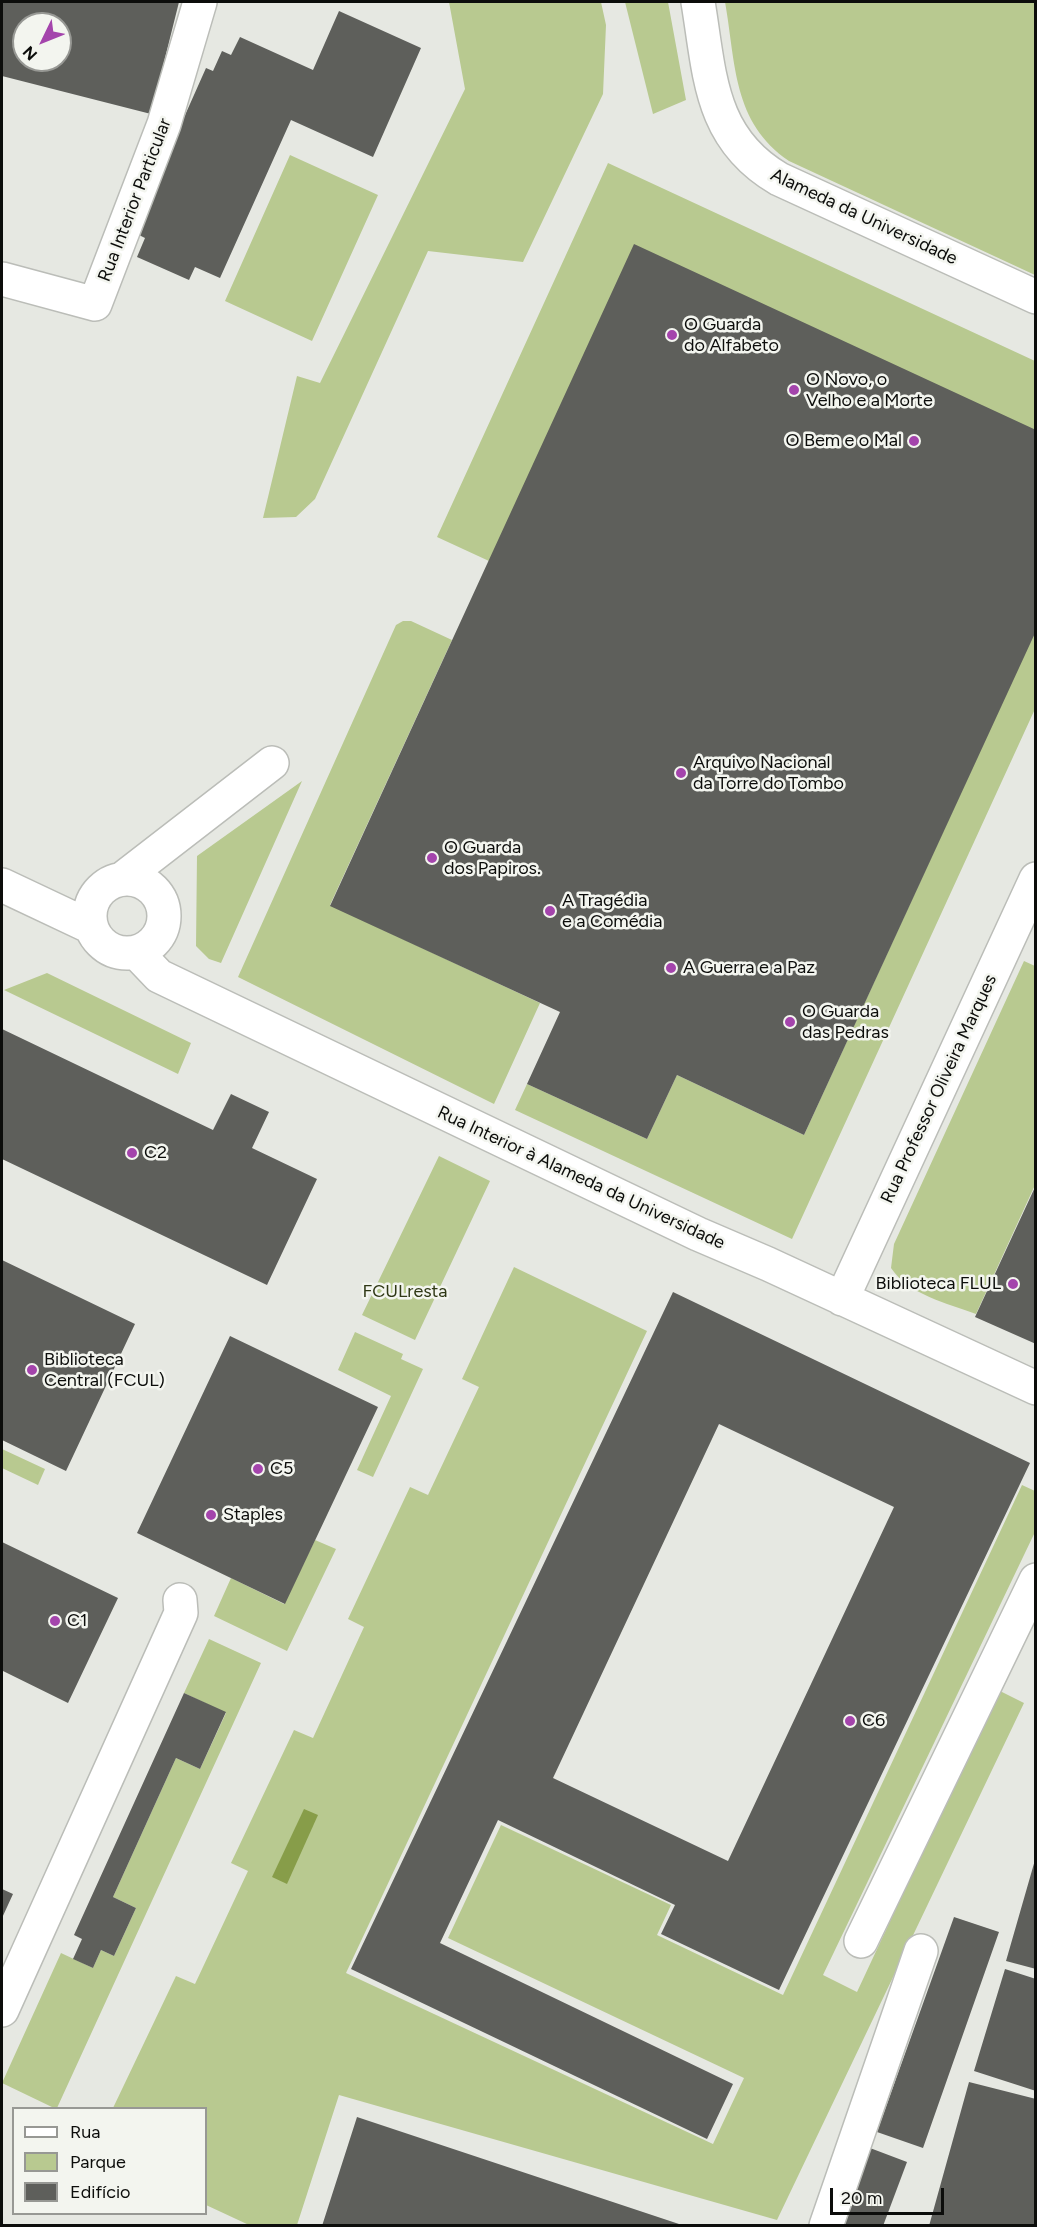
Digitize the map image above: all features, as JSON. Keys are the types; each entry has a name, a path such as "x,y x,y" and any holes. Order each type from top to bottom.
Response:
{"street":[{"name":"Rua Interior Particular","path":"2,279 95,304 165,124 200,2"},
{"name":"Alameda da Universidade","path":"698,2 713,96 727,130 750,159 779,179 1035,297"},
{"path":"91,927 93,901 100,891 122,879 272,763"},
{"path":"2,885 91,927 104,946 125,954 136,952 157,939 163,928 163,903 147,884 122,879"},
{"name":"Rua Professor Oliveira Marques","path":"843,1299 1035,879"},
{"name":"Rua Interior à Alameda da Universidade","path":"136,952 159,976 648,1211 1035,1388"},
{"path":"861,1941 1035,1580"},
{"path":"2,2010 181,1614 180,1600"},
{"path":"826,2226 921,1951"}],"green space":[{"path":"449,2 601,2 606,25 603,94 523,262 428,251 315,499 296,517 263,518 297,376 320,383 465,89"},
{"path":"625,2 668,2 686,100 653,114"},
{"path":"725,2 1035,2 1035,275 789,161 770,145 756,128 740,90"},
{"path":"290,155 378,195 312,341 225,301"},
{"path":"608,163 1035,361 1035,430 489,561 437,537"},
{"path":"403,621 411,621 452,640 330,905 540,1003 494,1104 238,977 396,625"},
{"path":"1035,631 1035,709 792,1239 515,1110 527,1084 647,1139 677,1075 804,1135"},
{"path":"302,781 221,963 209,959 196,946 197,856"},
{"path":"1024,961 1035,966 1035,1185 976,1314 929,1297 908,1285 891,1268 894,1244"},
{"path":"47,973 191,1043 178,1074 4,990"},
{"name":"FCULresta","path":"439,1156 490,1181 415,1340 362,1315"},
{"path":"514,1267 647,1331 346,1973 713,2144 744,2078 448,1938 501,1825 671,1905 657,1935 783,1995 1022,1485 1035,1491 1035,1532 823,1975 857,1992 998,1690 1024,1703 777,2220 339,2095 297,2225 249,2225 207,2205 207,2107 113,2107 176,1976 195,1984 248,1871 231,1863 294,1730 313,1738 364,1627 348,1619 410,1487 428,1495 479,1387 462,1379"},
{"path":"355,1332 403,1354 401,1359 423,1369 373,1477 357,1470 391,1396 338,1370"},
{"path":"2,1449 45,1469 38,1485 2,1468"},
{"path":"315,1540 336,1549 287,1651 214,1616 231,1578 284,1604"},
{"path":"209,1639 261,1663 57,2107 52,2107 2,2083 61,1953 93,1968 101,1950 114,1956 136,1908 113,1897 176,1758 200,1769 226,1713 184,1693"}],"shaded area":[{"path":"304,1809 318,1815 287,1884 272,1877"}],"building":[{"path":"2,2 179,2 151,114 2,76"},
{"path":"339,11 421,48 373,157 291,120 220,278 195,267 189,280 137,257 145,238 133,232 206,68 213,71 222,51 231,55 240,37 313,70"},
{"name":"Arquivo Nacional da Torre do Tombo","path":"634,244 1036,430 1036,631 804,1135 677,1075 647,1139 527,1084 560,1012 330,906"},
{"name":"C2","path":"2,1029 213,1130 231,1094 269,1112 252,1148 317,1179 267,1285 2,1159"},
{"name":"Biblioteca FLUL","path":"1036,1185 1036,1344 975,1317"},
{"path":"2,1260 135,1324 66,1471 2,1440"},
{"name":"C6","path":"673,1292 1030,1463 779,1990 661,1934 675,1905 498,1820 440,1943 733,2084 707,2139 351,1969","holes":["719,1424 894,1507 728,1861 553,1778"]},
{"name":"C5","path":"230,1336 378,1407 285,1604 137,1533"},
{"name":"C1","path":"2,1542 118,1598 68,1703 3,1671 2,1675"},
{"path":"184,1693 226,1712 200,1769 176,1758 113,1897 136,1908 114,1956 101,1950 93,1968 73,1959 82,1939 74,1935"},
{"path":"1036,1860 1036,1969 1006,1961"},
{"path":"2,1889 13,1894 2,1918"},
{"path":"954,1917 999,1932 923,2148 877,2132"},
{"path":"1005,1969 1036,1979 1036,2091 974,2071"},
{"path":"969,2082 1036,2099 1036,2226 929,2226"},
{"path":"357,2117 682,2225 682,2226 322,2226"},
{"path":"870,2148 907,2162 883,2226 841,2226"}],"place":[{"name":"O Guarda do Alfabeto","path":"672,335"},
{"name":"O Novo, o Velho e a Morte","path":"794,390"},
{"name":"O Bem e o Mal","path":"914,441"},
{"name":"Arquivo Nacional da Torre do Tombo","path":"681,773"},
{"name":"O Guarda dos Papiros.","path":"432,858"},
{"name":"A Tragédia e a Comédia","path":"550,911"},
{"name":"A Guerra e a Paz","path":"671,968"},
{"name":"O Guarda das Pedras","path":"790,1022"},
{"name":"C2","path":"132,1153"},
{"name":"Biblioteca FLUL","path":"1013,1284"},
{"name":"Biblioteca Central (FCUL)","path":"32,1370"},
{"name":"C5","path":"258,1469"},
{"name":"Staples","path":"211,1515"},
{"name":"C1","path":"55,1621"},
{"name":"C6","path":"850,1721"}]}
